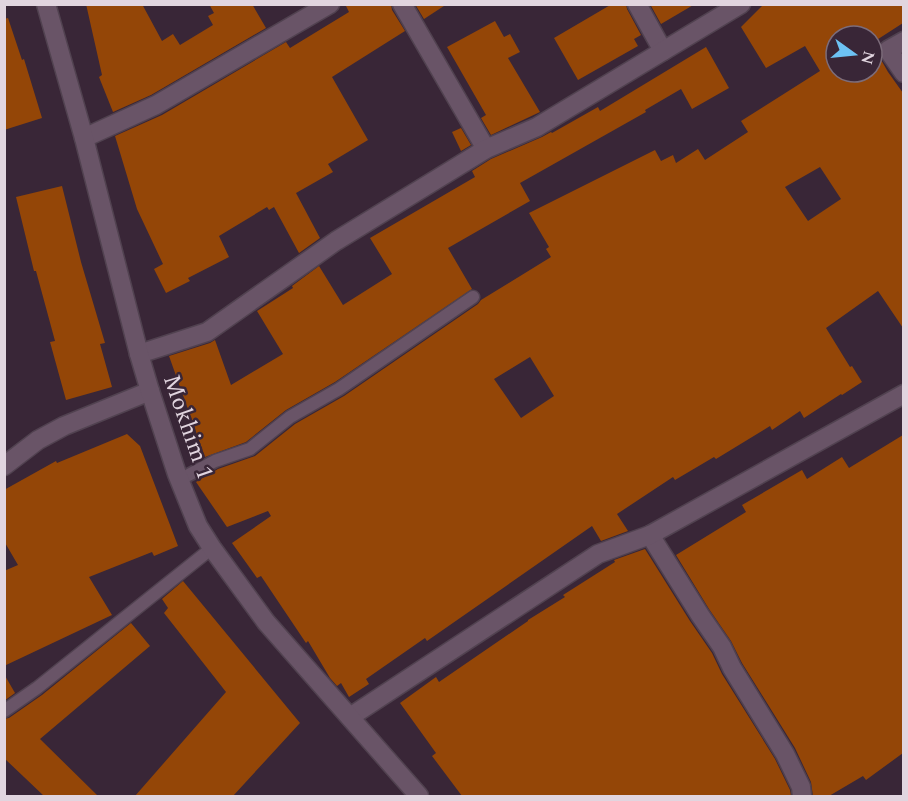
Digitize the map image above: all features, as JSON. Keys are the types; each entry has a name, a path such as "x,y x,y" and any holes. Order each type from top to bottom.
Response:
{"street":[{"name":"Mokhim 1","path":"46,4 84,138 139,354 179,480 198,526 266,622 420,796"},
{"path":"84,138 156,105 330,4"},
{"path":"402,4 486,149"},
{"path":"637,4 663,51"},
{"path":"139,354 207,332 336,241 486,149 537,127 741,4"},
{"path":"903,40 888,50 903,73"},
{"path":"4,466 38,440 56,430 150,391"},
{"path":"350,717 598,554 651,535 903,393"},
{"path":"651,535 722,647 732,668 785,754 801,787 802,796"}],"lane":[{"path":"179,480 214,461 250,449 290,417 339,389 473,297"},
{"path":"4,711 37,688 212,548"}],"building":[{"path":"86,4 142,4 162,41 173,34 180,45 213,25 208,16 214,13 209,4 252,4 266,28 151,95 113,112 99,77 102,75"},
{"path":"345,4 391,4 392,10 405,31 332,77 368,140 328,164 333,172 296,193 320,238 299,253 274,207 269,210 267,207 219,236 229,257 188,278 190,281 166,293 154,269 163,264 137,209 115,136 162,115 286,42 290,48 349,12"},
{"path":"415,4 447,4 424,19"},
{"path":"612,4 626,4 641,35 634,39 638,46 578,80 554,38"},
{"path":"650,4 695,4 661,24"},
{"path":"764,4 903,4 903,23 884,35 884,24 824,24 824,84 884,84 884,65 903,93 903,328 878,291 826,328 862,382 804,418 800,411 772,430 770,426 716,459 714,457 675,480 673,477 617,514 628,531 601,541 592,526 427,641 425,638 366,679 369,684 349,697 341,683 337,686 330,678 308,641 306,643 261,576 257,578 232,543 271,516 268,511 227,527 196,482 218,469 255,456 295,424 344,396 481,300 551,257 546,249 549,247 529,213 655,150 661,161 673,155 676,163 698,149 705,160 748,132 741,121 820,71 805,46 766,68 741,27","holes":["820,167 841,199 808,221 785,187","530,357 554,396 521,418 494,379"]},
{"path":"8,18 22,60 24,59 42,118 4,130 4,19"},
{"path":"495,21 504,37 510,34 520,52 508,58 540,112 491,135 481,118 486,115 447,47"},
{"path":"706,47 729,88 692,109 681,89 645,110 646,112 520,183 530,201 448,248 472,289 335,382 286,410 246,442 205,457 169,356 215,340 231,385 283,354 257,311 293,288 292,286 319,266 343,305 392,274 370,238 475,177 472,171 491,159 552,133 598,107 600,111"},
{"path":"461,128 471,145 461,151 452,132"},
{"path":"62,186 105,343 100,344 112,387 66,400 50,342 55,341 36,271 34,271 16,197"},
{"path":"127,434 140,446 178,546 154,556 152,552 89,577 112,615 4,666 4,571 18,565 4,541 4,490 56,461 57,463"},
{"path":"903,435 903,753 866,780 863,776 829,796 813,796 811,782 795,748 676,555 746,512 742,505 802,470 807,479 842,457 849,468"},
{"path":"645,549 712,653 722,674 775,759 791,796 462,796 432,756 436,753 400,703 436,677 439,682 565,597 563,595 615,562 614,560"},
{"path":"183,581 300,723 233,796 135,796 226,692 164,613 168,608 162,599"},
{"path":"131,623 150,646 40,739 98,796 44,796 4,758 4,719 9,718 42,695"},
{"path":"4,674 15,693 4,701"}]}
